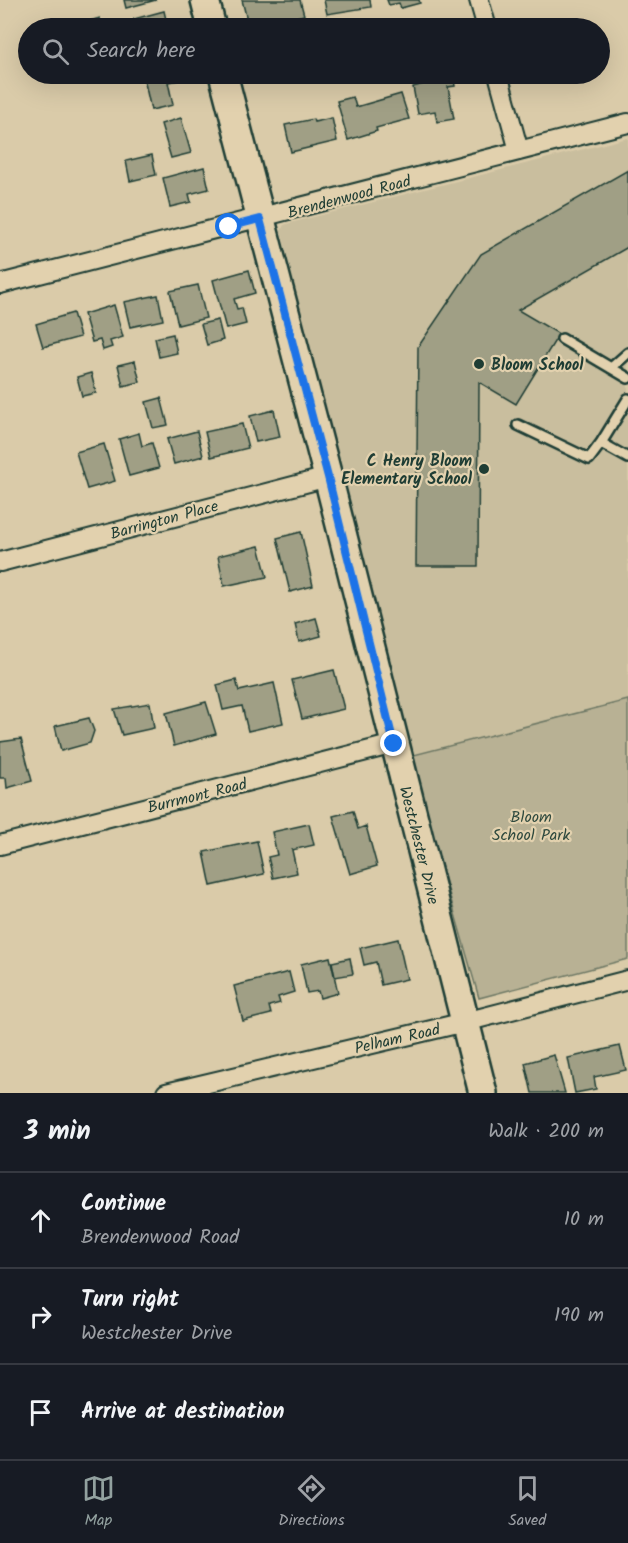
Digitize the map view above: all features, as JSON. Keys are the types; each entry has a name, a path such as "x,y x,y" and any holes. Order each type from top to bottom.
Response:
{"street":[{"path":"205,0 210,18"},
{"path":"479,0 484,18"},
{"name":"Westchester Drive","path":"226,84 328,477 483,1093"},
{"path":"501,84 519,151"},
{"name":"Brendenwood Road","path":"0,284 628,123"},
{"name":"Barrington Place","path":"0,562 328,477"},
{"name":"Burrmont Road","path":"0,846 394,744"},
{"name":"Pelham Road","path":"166,1093 465,1022 628,980"}],"lane":[{"path":"562,339 628,378"},
{"path":"611,368 628,353"},
{"path":"518,425 589,459 602,443 628,399"},
{"path":"602,443 628,458"}],"shaded area":[{"name":"C Henry Bloom Elementary School","path":"628,138 628,700 410,756 281,231 284,225 290,223"}],"green space":[{"name":"Bloom School Park","path":"628,700 628,959 479,998 410,756"}],"building":[{"path":"124,0 156,0 126,8"},
{"path":"242,0 300,0 304,15 292,18 246,18"},
{"path":"324,0 370,0 371,7 327,14"},
{"path":"387,0 419,0 420,3 401,8 399,3 389,5"},
{"path":"164,11 166,18 138,18"},
{"path":"145,84 168,84 173,105 151,110"},
{"path":"424,84 455,84 455,86 448,87 454,119 437,122 435,111 418,114 413,87"},
{"path":"401,94 409,119 376,128 377,131 348,140 337,101 353,97 356,107"},
{"path":"181,118 191,153 171,158 161,124"},
{"path":"332,118 337,141 291,152 285,125 313,119 314,122"},
{"path":"152,155 156,175 130,181 126,161"},
{"path":"204,167 209,189 189,194 191,202 170,207 163,178"},
{"name":"Bloom School","path":"628,170 628,247 518,310 559,334 516,404 479,382 478,566 416,566 418,347 481,254"},
{"path":"249,270 255,293 234,299 237,309 242,308 246,324 226,329 213,280"},
{"path":"198,285 206,318 178,325 170,291"},
{"path":"158,295 163,320 130,327 124,302"},
{"path":"114,305 123,337 110,341 112,347 103,350 100,340 92,342 84,314"},
{"path":"73,313 80,337 43,347 36,324"},
{"path":"218,320 223,340 207,345 201,324"},
{"path":"173,334 177,353 159,357 155,338"},
{"path":"135,361 140,382 123,386 118,365"},
{"path":"91,373 96,393 82,396 77,377"},
{"path":"161,398 168,425 153,428 146,402"},
{"path":"274,410 280,437 256,442 250,416"},
{"path":"242,424 248,448 211,457 205,432"},
{"path":"197,431 203,456 174,464 167,439"},
{"path":"139,433 142,446 152,443 159,468 129,476 119,439"},
{"path":"104,444 115,481 87,489 76,452"},
{"path":"301,532 313,586 290,592 277,538"},
{"path":"259,546 267,577 224,586 218,556"},
{"path":"316,618 321,636 299,642 295,624"},
{"path":"334,670 344,709 302,719 292,680"},
{"path":"236,680 239,691 274,683 283,723 248,731 242,706 223,710 217,685"},
{"path":"206,702 216,734 174,746 166,713"},
{"path":"150,703 154,728 122,735 114,709"},
{"path":"89,718 94,731 90,743 61,751 55,726"},
{"path":"21,739 32,781 7,788 6,778 0,778 0,742"},
{"path":"353,811 358,829 366,826 377,866 350,874 333,816"},
{"path":"309,824 314,845 292,850 297,873 273,878 268,857 277,855 272,832"},
{"path":"257,841 264,874 211,886 204,852"},
{"path":"398,939 407,979 381,985 376,962 364,965 360,948"},
{"path":"330,957 338,993 320,998 318,991 307,993 301,964"},
{"path":"350,958 353,974 335,977 332,962"},
{"path":"289,972 294,992 278,997 280,1003 269,1006 271,1014 243,1021 234,986"},
{"path":"620,1046 626,1070 594,1077 596,1089 575,1093 568,1058"},
{"path":"554,1055 565,1093 532,1093 525,1063"}],"place":[{"name":"Bloom School","path":"479,364"},
{"name":"C Henry Bloom Elementary School","path":"484,469"}],"route":[{"path":"229,227 260,219 328,477 394,744"}]}
